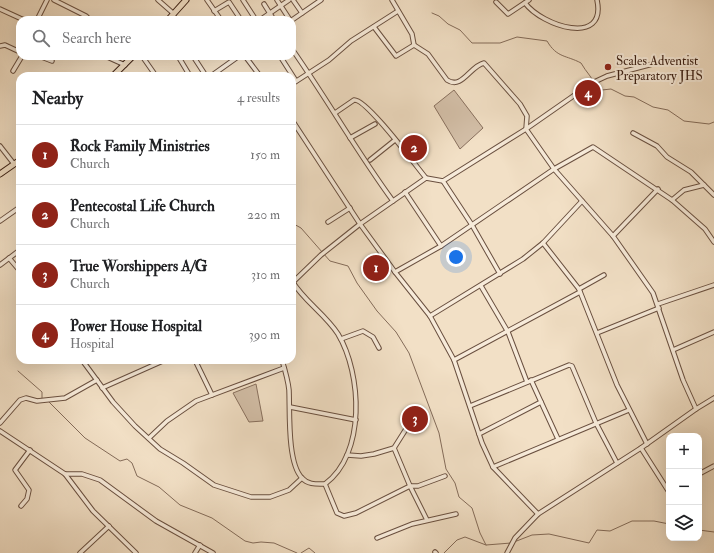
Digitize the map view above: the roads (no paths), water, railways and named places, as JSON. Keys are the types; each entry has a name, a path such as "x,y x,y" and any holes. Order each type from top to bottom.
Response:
{"main road":[{"path":"174,14 186,0"},
{"path":"117,72 129,60"},
{"path":"0,174 14,164"}],"street":[{"path":"39,16 47,0"},
{"path":"54,0 83,16"},
{"path":"64,5 66,0"},
{"path":"158,0 174,14"},
{"path":"207,0 218,16"},
{"path":"243,0 253,16"},
{"path":"277,0 288,16"},
{"path":"267,16 289,0"},
{"path":"293,0 302,13"},
{"path":"296,17 321,0"},
{"path":"392,0 412,34 414,45 428,54 450,82 457,83 481,63 487,65 526,114 526,129 554,169 613,236 643,278 659,306 683,380 696,409"},
{"path":"496,2 507,14 529,0"},
{"path":"525,3 532,11 546,21 560,26 577,28 596,21 598,16 597,0"},
{"path":"214,10 229,2 238,16"},
{"path":"264,4 270,14"},
{"path":"0,9 16,16"},
{"path":"296,81 329,60 351,41 374,28 398,11"},
{"path":"374,28 396,56 414,45"},
{"path":"0,46 5,46 16,50"},
{"path":"296,55 335,112 366,164 393,201"},
{"path":"13,71 20,60"},
{"path":"114,60 125,65"},
{"path":"145,60 153,72"},
{"path":"180,60 188,72"},
{"path":"196,60 203,72"},
{"path":"217,72 233,60"},
{"path":"248,60 257,72"},
{"path":"283,60 290,72"},
{"path":"335,112 354,100 359,100 374,114 426,178 443,181 526,129 592,83 598,82 607,76 664,61"},
{"path":"350,138 375,124"},
{"path":"296,126 360,224 395,272 430,316 454,360 479,434 493,467 538,514"},
{"path":"633,134 657,146 668,157 691,172 714,195"},
{"path":"370,160 395,140"},
{"path":"0,146 14,164"},
{"path":"395,272 441,246 554,169 593,147 658,189 704,229 714,242"},
{"path":"296,278 321,255 360,224 426,178"},
{"path":"443,181 472,225 500,274"},
{"path":"672,200 684,190 704,185"},
{"path":"613,236 658,189"},
{"path":"405,192 441,246"},
{"path":"430,316 500,274 544,243 582,201"},
{"path":"328,222 350,208"},
{"path":"0,221 16,210"},
{"path":"544,243 580,291 629,410 647,444"},
{"path":"0,265 16,253"},
{"path":"9,258 16,266"},
{"path":"454,360 508,332 580,291 604,275"},
{"path":"597,333 659,306 714,285"},
{"path":"481,286 508,332 529,381 541,402 558,439"},
{"path":"283,364 289,389 289,427 293,455 297,469 302,478 312,483 326,484 336,474 347,455 354,434 356,420 356,389 341,339 328,319 307,300 296,287"},
{"path":"341,339 363,330 374,338 380,348"},
{"path":"673,350 714,332"},
{"path":"85,364 102,388 135,426 160,449 183,463 209,483 251,497 276,496 289,490 302,478"},
{"path":"102,388 156,364"},
{"path":"197,364 212,395"},
{"path":"470,406 570,364 596,423 617,463"},
{"path":"149,438 184,408 212,395 284,368"},
{"path":"0,423 20,400 26,398 37,401 65,398 97,380"},
{"path":"509,552 515,538 538,514 641,448 714,398"},
{"path":"479,434 541,402"},
{"path":"290,407 356,420"},
{"path":"493,467 629,410"},
{"path":"347,455 361,456 394,448 406,430"},
{"path":"0,431 65,474 93,512 136,553"},
{"path":"394,448 410,486 427,520"},
{"path":"641,448 666,486"},
{"path":"21,506 27,499 29,490 15,470 30,450"},
{"path":"702,472 714,466"},
{"path":"65,474 82,474 100,480 156,521 213,553"},
{"path":"326,484 337,513 344,516 356,513 410,486 418,486 445,476"},
{"path":"377,538 427,520 456,514"},
{"path":"80,553 109,526"},
{"path":"195,553 200,545"}],"waterway":[{"path":"432,13 460,30 472,43 500,43 517,37 547,41 558,53 581,63 594,81 597,88 602,90 611,89 625,96 634,97 653,107 668,110 684,121 709,124 714,122"},
{"path":"296,225 301,228 330,261 348,266 357,283 377,311 396,332 409,353 439,433 446,469 455,483 459,497 472,508 480,533 486,545"},
{"path":"18,371 42,392 42,399"},
{"path":"48,401 85,438 120,461 127,459 132,463 137,476 159,487 180,505 212,518 245,541 253,543 274,543 297,553"},
{"path":"514,542 532,535 549,534 589,543 597,530 610,531 632,521 654,521 666,523"},
{"path":"702,530 714,532"},
{"path":"444,553 457,540 465,537 486,545 511,543"},
{"path":"301,553 309,548 315,553"}],"place":[{"name":"Scales Adventist Preparatory JHS","path":"608,67"},
{"name":"Power House Hospital","path":"588,93"},
{"name":"Pentecostal Life Church","path":"414,148"},
{"name":"Rock Family Ministries","path":"376,268"},
{"name":"True Worshippers A/G","path":"415,419"}]}
